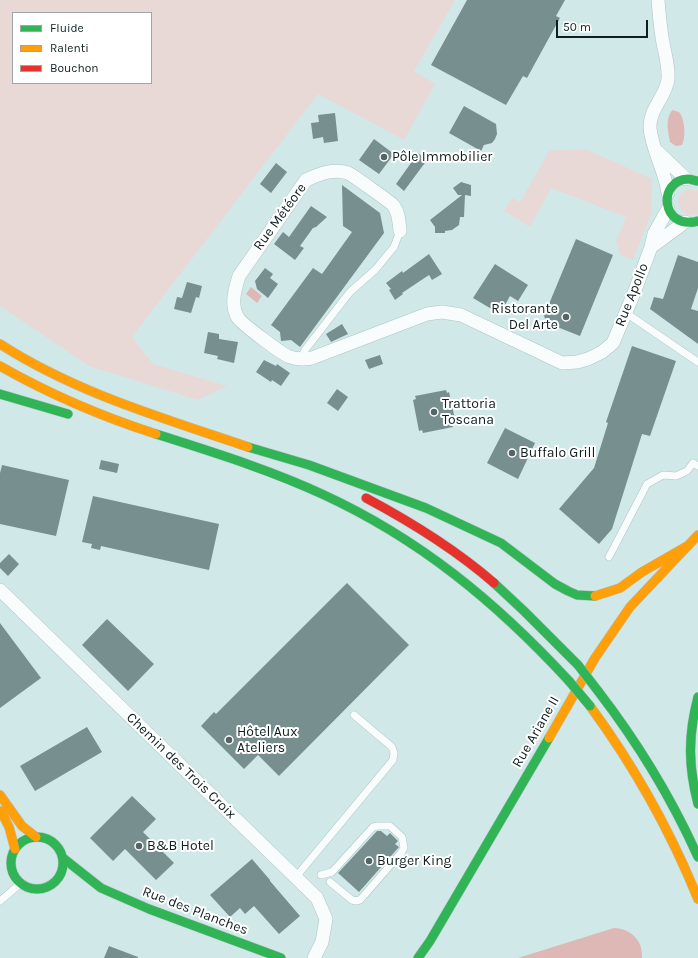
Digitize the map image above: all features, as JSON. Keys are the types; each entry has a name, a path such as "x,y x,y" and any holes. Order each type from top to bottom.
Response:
{"main road":[{"path":"693,176 676,183 668,193 667,204 672,215 678,220 694,222"},
{"path":"0,344 43,370 94,394 268,454 312,471 393,512 468,563 505,593 578,665 620,719 663,786 685,827 698,857"},
{"path":"0,366 43,391 94,413 280,476 312,489 388,528 456,574 505,615 546,654 590,706 612,736 651,798 674,844 698,899"},
{"path":"0,394 79,417"},
{"path":"92,421 211,453"},
{"path":"268,454 309,465 352,480 426,508 484,534 519,556 555,584 577,595 594,596 620,588 642,572 689,546"},
{"name":"Rue Ariane II","path":"418,958 434,934 595,658 630,607 698,535"},
{"path":"698,696 691,722 689,747 691,772 698,804"},
{"path":"0,795 22,826 36,837 49,840 55,844 63,858 62,873 58,880 44,889 36,890 20,884 12,871 11,863 15,849 20,843 27,839 36,837"},
{"path":"0,810 9,827 15,849"},
{"path":"63,858 101,888"},
{"path":"52,885 64,885"},
{"path":"83,886 101,888"},
{"name":"Rue des Planches","path":"101,888 149,909 281,958"}],"street":[{"path":"658,0 662,35 669,71 668,82 651,114 650,126 651,137 666,179 668,193"},
{"path":"655,150 693,176"},
{"name":"Rue Météore","path":"301,359 289,357 256,334 238,318 234,305 234,291 239,276 306,180 321,173 348,173 393,205 399,216 400,231"},
{"name":"Rue Apollo","path":"301,359 312,358 427,314 442,312 461,314 562,363 577,362 588,359 602,352 613,343 634,294 651,247 654,234 668,209"},
{"path":"651,247 694,222"},
{"name":"Chemin des Trois Croix","path":"0,590 295,878 310,887 317,898 326,920 322,942 314,958"}],"lane":[{"name":"Rue Météore","path":"301,359 305,350 350,292 375,270 394,247 400,231"},
{"path":"626,313 698,362"},
{"path":"609,557 647,484 663,475 676,476 687,471 693,463 698,466"},
{"path":"295,878 393,760 394,753 392,747 354,715"},
{"path":"321,875 332,872 374,827 390,826 402,837 404,848 401,853 360,900 356,902 352,900 330,882"},
{"path":"0,901 20,884"}],"shaded area":[{"path":"0,0 455,0 414,71 435,84 404,140 318,94 132,337 153,364 227,386 198,400 89,366 0,306"},
{"path":"672,110 679,112 683,119 684,133 682,145 676,146 670,142 668,118"},
{"path":"586,149 652,179 651,214 633,260 620,255 616,241 626,217 551,188 530,227 504,211 512,198 520,202 549,151"},
{"path":"689,189 698,191 698,214 688,215 681,210 678,202 681,193"},
{"path":"251,287 262,296 257,303 246,294"},
{"path":"614,928 631,933 635,937 642,952 642,958 518,958"}],"building":[{"path":"467,0 565,0 556,16 560,18 527,78 523,76 506,105 431,65"},
{"path":"464,106 496,124 497,134 495,139 492,143 484,145 481,151 449,133"},
{"path":"335,113 338,141 324,143 323,137 313,139 311,123 319,122 318,115"},
{"name":"Pôle Immobilier","path":"374,139 394,154 379,174 359,160"},
{"path":"418,153 427,160 404,191 396,184"},
{"path":"276,163 287,172 271,193 260,184"},
{"path":"461,182 471,185 471,196 465,195 464,217 460,217 459,225 452,230 445,231 445,233 435,233 435,227 430,220 462,195 458,195 453,188"},
{"path":"342,185 380,213 384,233 300,347 291,340 281,341 280,332 271,325 313,268 322,274 352,232 343,226"},
{"path":"311,206 327,217 313,228 300,246 304,248 295,260 274,244 283,232 289,237"},
{"path":"576,239 613,255 580,336 547,323 544,316"},
{"path":"429,254 442,274 432,280 429,275 402,293 403,294 395,300 389,290 391,289 386,283 402,271 403,273"},
{"path":"678,255 698,262 698,288 691,309 698,311 698,344 650,309 654,297 663,299"},
{"path":"495,264 528,285 518,301 510,296 500,314 473,298"},
{"path":"265,268 273,274 270,278 278,284 268,298 257,289 255,281"},
{"path":"187,282 202,286 199,298 196,297 191,313 174,309 177,297 182,298"},
{"path":"342,324 348,334 331,342 326,334"},
{"path":"208,332 219,334 219,339 238,342 234,363 217,359 218,356 204,353"},
{"path":"632,346 676,361 650,436 642,434 612,529 599,544 559,509 594,468 608,423 606,422"},
{"path":"380,355 383,364 369,369 365,360"},
{"path":"264,360 276,366 277,364 290,373 281,386 272,380 271,382 256,372"},
{"path":"337,389 348,397 338,411 327,403"},
{"name":"Trattoria Toscana","path":"446,390 447,393 449,392 456,424 453,424 453,427 423,433 422,430 419,431 413,400 416,399 415,396"},
{"name":"Buffalo Grill","path":"505,428 535,443 518,479 487,463"},
{"path":"101,460 119,464 117,473 99,469"},
{"path":"2,465 69,480 56,536 0,524 0,473"},
{"path":"93,496 219,524 209,570 101,546 100,550 91,548 92,544 82,542"},
{"path":"9,554 19,564 8,576 0,568 0,563"},
{"path":"347,583 409,645 279,776 258,755 244,769 201,726 214,712 216,714"},
{"path":"107,619 154,664 128,691 82,645"},
{"path":"0,623 41,678 0,708"},
{"path":"87,727 102,752 35,791 20,766"},
{"path":"132,796 156,819 143,832 174,863 156,880 125,849 113,861 90,838"},
{"name":"Burger King","path":"377,831 381,831 387,836 390,833 398,841 395,844 399,847 359,892 338,873"},
{"path":"252,859 300,916 279,934 254,906 245,914 240,908 230,917 210,895"},
{"path":"109,946 138,957 138,958 104,958"}],"traffic: fast":[{"path":"698,181 688,179 678,182 671,187 668,195 670,212 676,219 686,222 698,221"},
{"path":"0,394 68,414"},
{"path":"156,434 240,461 302,485 358,512 392,531 424,552 485,599 569,681"},
{"path":"248,447 309,465 426,508 501,543 555,584 568,591 577,595 595,596"},
{"path":"494,583 578,665"},
{"path":"578,665 598,691"},
{"path":"569,681 590,706"},
{"path":"598,691 627,730 653,771 677,813 698,857"},
{"path":"698,697 692,724 690,750 692,777 698,804"},
{"path":"418,958 430,941 549,738"},
{"path":"32,837 42,837 52,841 59,848 63,858 63,863 63,868 59,878 52,885 42,889 32,889 22,885 15,878 11,868 11,858 15,848 22,841 32,837"},
{"path":"63,858 101,888 149,909 281,958"}],"traffic: slow":[{"path":"0,344 59,377 89,390 152,415 248,447"},
{"path":"0,366 76,404 115,420 156,434"},
{"path":"549,738 595,658 630,607 698,535"},
{"path":"595,596 620,588 642,572 689,545"},
{"path":"590,706 622,752 650,799 676,848 698,899"},
{"path":"0,795 22,826 36,837"},
{"path":"1,811 9,827 15,849"}],"traffic: jam":[{"path":"366,498 448,547 494,583"}],"place":[{"name":"Pôle Immobilier","path":"384,157"},
{"name":"Ristorante Del Arte","path":"566,317"},
{"name":"Trattoria Toscana","path":"434,412"},
{"name":"Buffalo Grill","path":"512,453"},
{"name":"Hôtel Aux Ateliers","path":"229,740"},
{"name":"B&B Hotel","path":"139,846"},
{"name":"Burger King","path":"369,861"}]}
